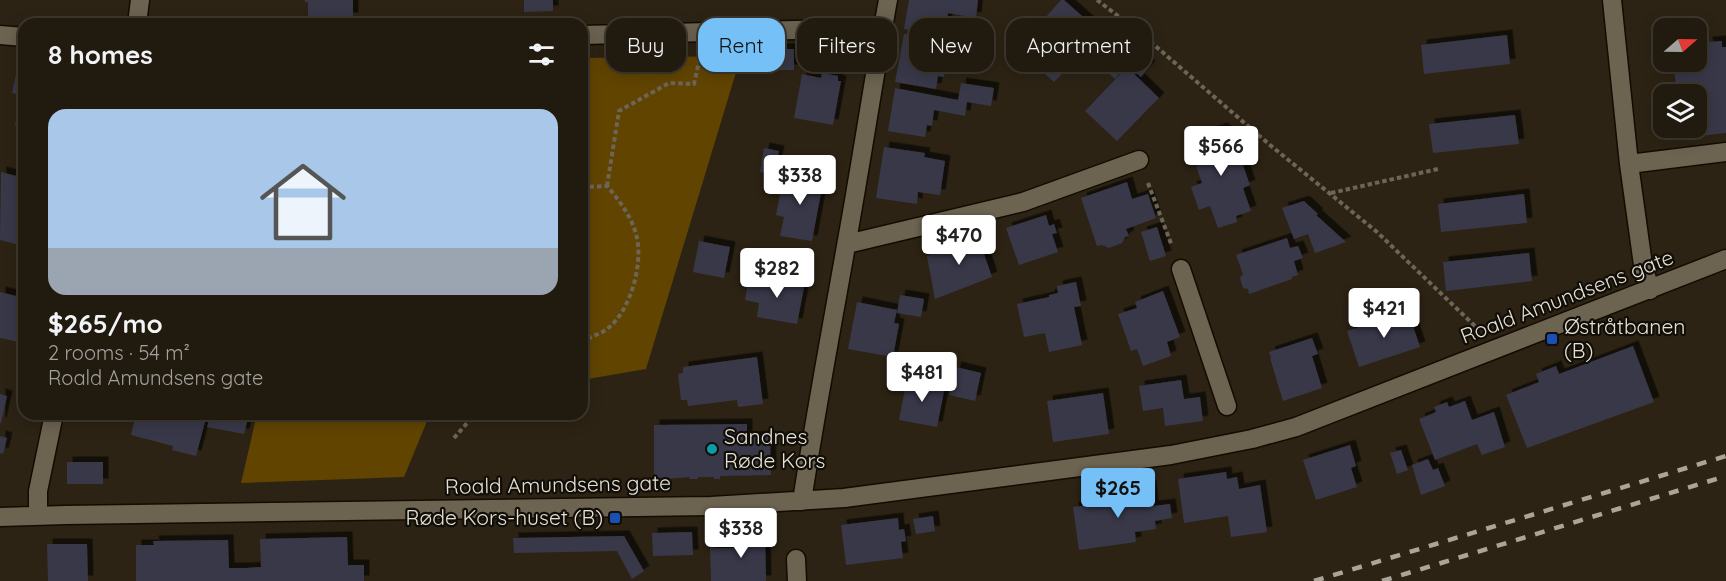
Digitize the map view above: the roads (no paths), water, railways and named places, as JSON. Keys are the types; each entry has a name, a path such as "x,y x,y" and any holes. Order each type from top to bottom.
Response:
{"street":[{"path":"137,18 140,0"},
{"path":"885,18 888,0"},
{"path":"1612,0 1629,164 1643,266 1650,290"},
{"path":"588,35 797,30"},
{"path":"0,35 18,36"},
{"path":"801,501 876,72"},
{"path":"1629,164 1726,152"},
{"path":"847,244 1023,202 1139,160"},
{"name":"Roald Amundsens gate","path":"0,517 711,506 844,498 1171,455 1252,439 1296,427 1726,259"},
{"path":"1181,269 1227,406"},
{"path":"38,515 38,491 53,420"},
{"path":"796,559 797,581"}],"railway":[{"path":"1314,581 1726,456"},
{"path":"1382,581 1726,476"}],"place":[{"name":"Østråtbanen (B)","path":"1552,339"},
{"name":"Sandnes Røde Kors","path":"712,449"},
{"name":"Røde Kors-huset (B)","path":"615,518"}]}
